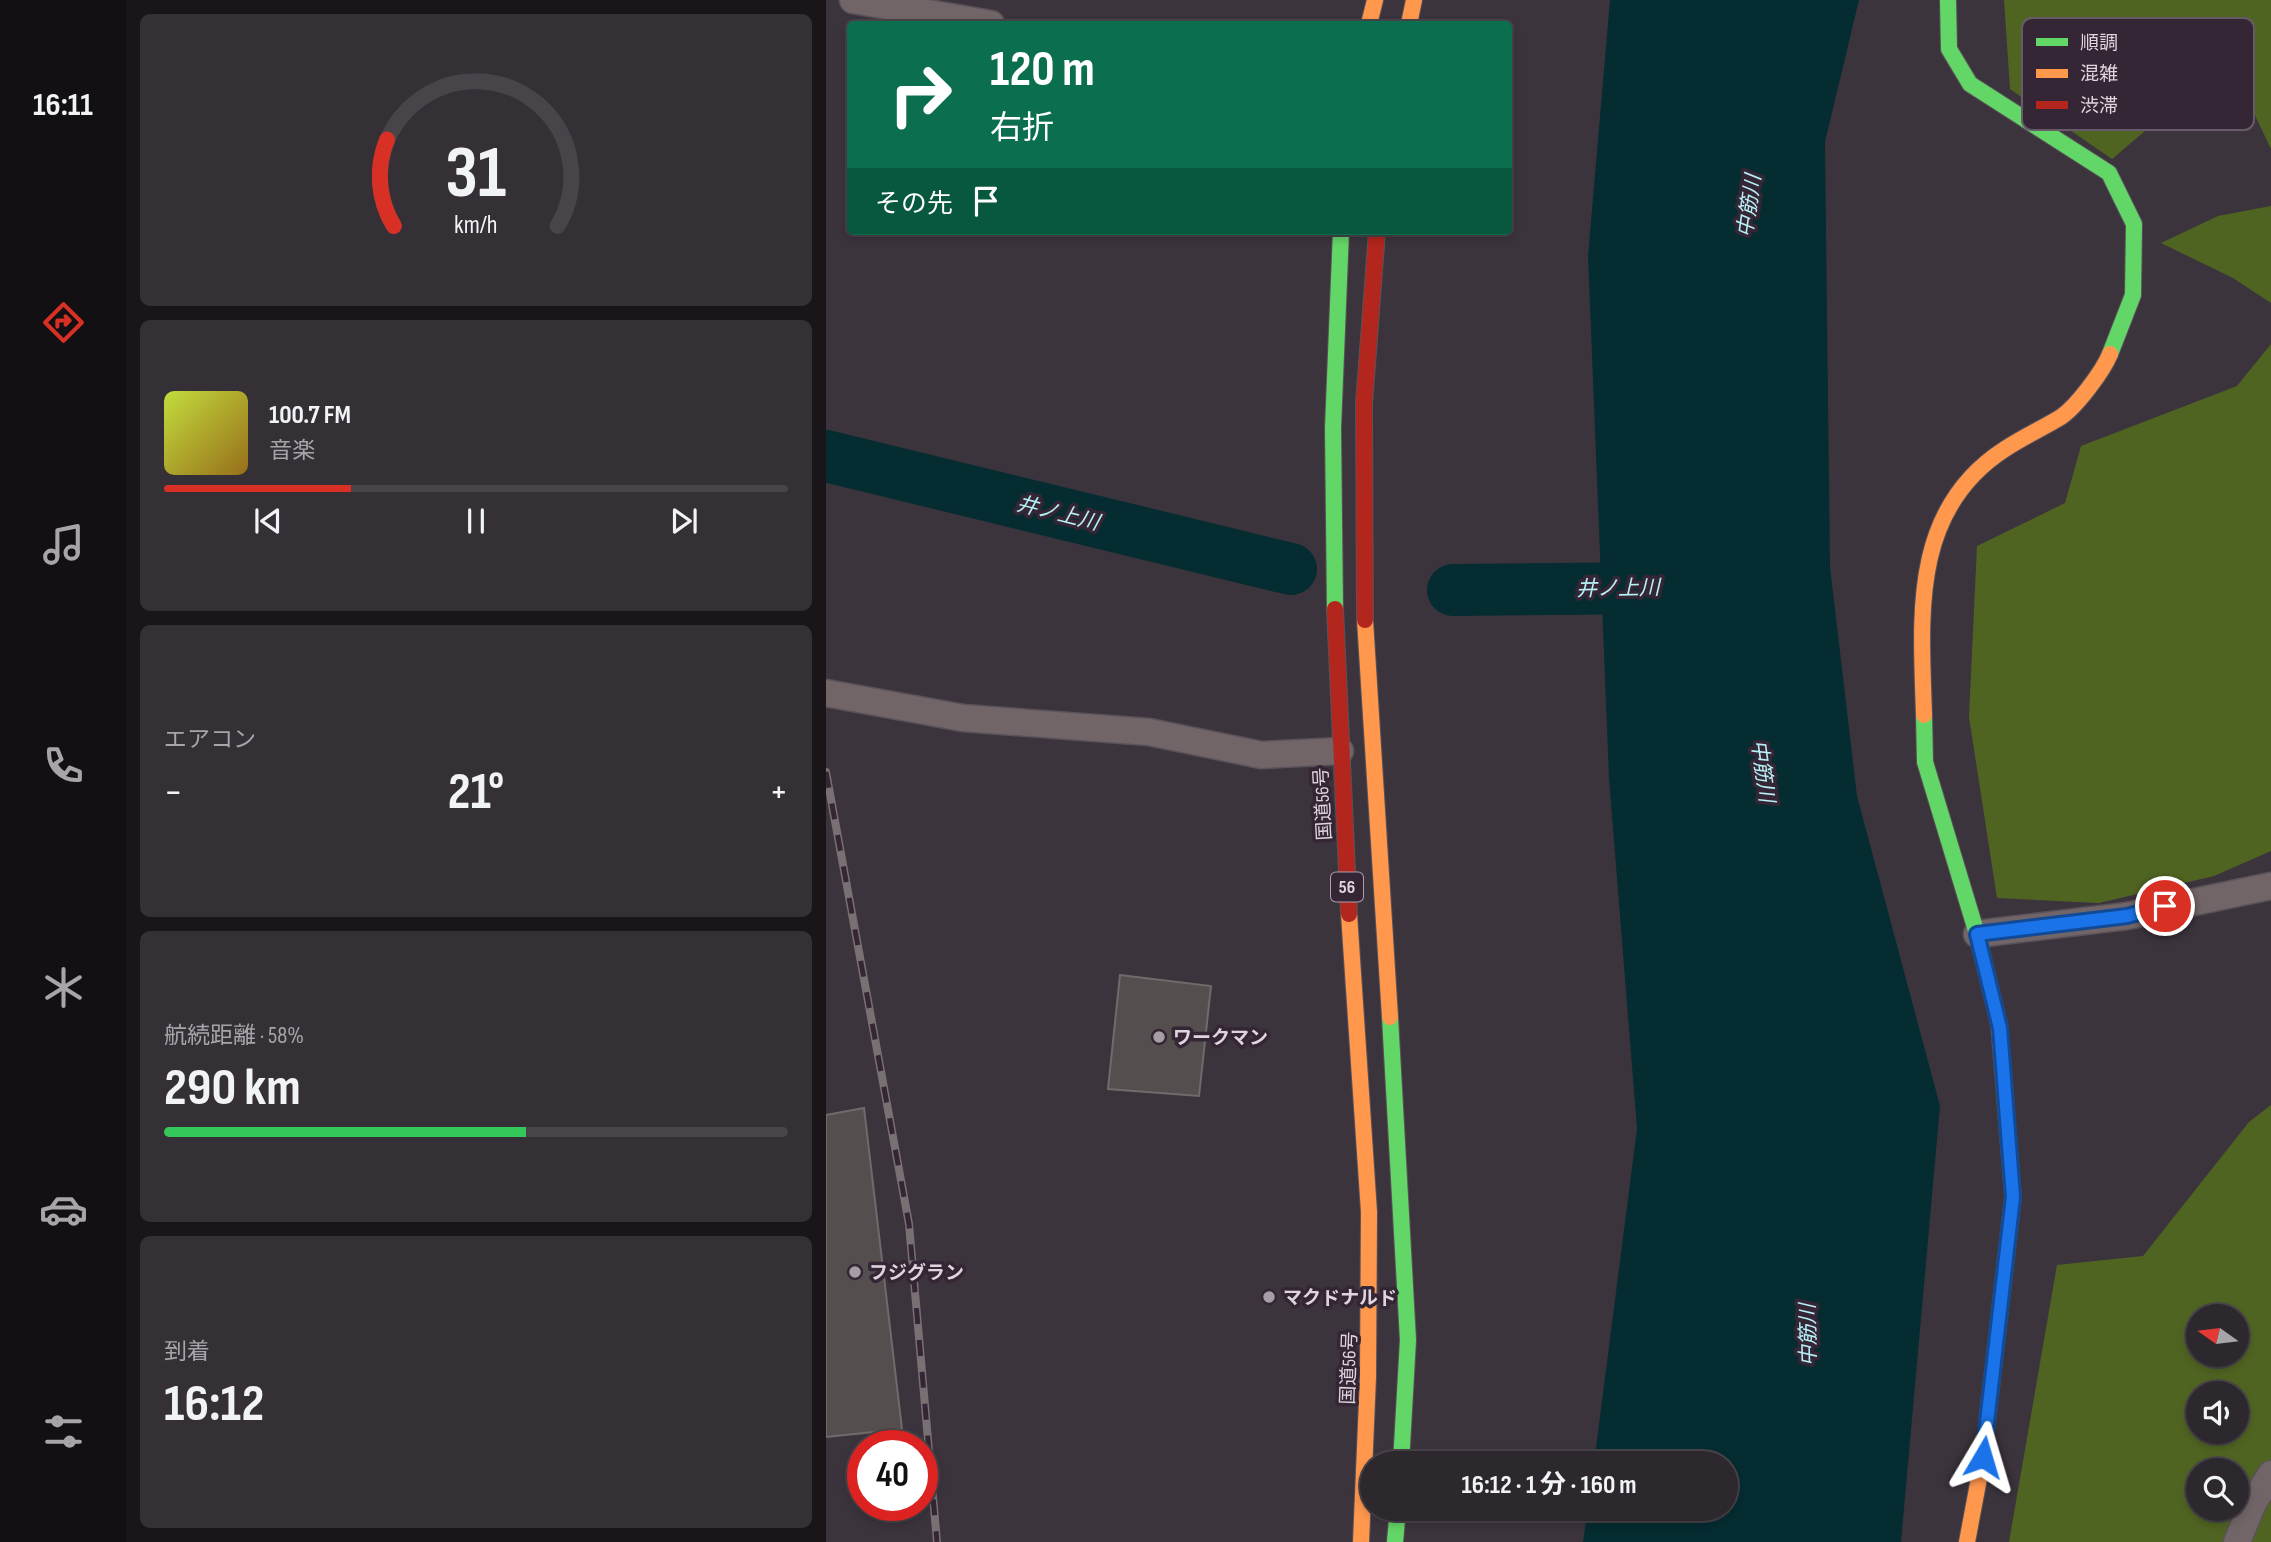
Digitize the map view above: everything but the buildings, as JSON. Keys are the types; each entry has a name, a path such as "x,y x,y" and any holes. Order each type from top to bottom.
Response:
{"main road":[{"path":"1370,21 1374,0"},
{"path":"1410,21 1414,0"},
{"path":"1948,0 1949,49 1970,84 2022,117"},
{"path":"1966,1542 1983,1457 2013,1197 2000,1028 1977,934 1925,762 1921,615 1932,540 1961,488 2003,450 2064,415 2105,366 2133,295 2134,224 2109,173 2042,130"},
{"name":"国道56号","path":"1341,235 1331,431 1339,751 1369,1210 1370,1339 1361,1542"},
{"name":"56","path":"1377,235 1364,404 1365,652 1403,1207 1408,1340 1402,1451"},
{"path":"1395,1542 1397,1521"}],"street":[{"path":"853,0 974,21"},
{"path":"826,693 963,718 1149,732 1261,755 1339,751"},
{"path":"1977,934 2127,916 2271,887"},
{"path":"2237,1542 2253,1503 2271,1474"}],"green space":[{"path":"2004,0 2271,0 2271,149 2254,113 2254,18 2022,18 2022,97 2010,89"},
{"path":"2070,130 2146,130 2112,159"},
{"path":"2271,206 2271,303 2233,278 2161,243 2218,216"},
{"path":"2271,344 2271,851 2214,876 2099,903 1997,898 1969,717 1977,546 2065,503 2081,446 2237,386"},
{"path":"2271,1105 2271,1542 2009,1542 2057,1265 2143,1256 2249,1122"}],"water":[{"name":"中筋川","path":"1610,0 1859,0 1825,142 1830,567 1857,796 1940,1106 1901,1542 1583,1542 1586,1521 1738,1521 1738,1451 1596,1451 1637,1129 1609,778 1588,256"}],"waterway":[{"name":"井ノ上川","path":"826,456 1291,569"},
{"name":"井ノ上川","path":"1453,590 1671,588"}],"railway":[{"path":"826,772 909,1224 937,1542"}],"traffic: fast":[{"path":"1948,0 1949,49 1970,84 2022,117"},
{"path":"2042,130 2109,173 2134,224 2133,295 2110,354"},
{"path":"1335,609 1333,428 1341,235"},
{"path":"1924,715 1925,762 1977,934 1999,1024"},
{"path":"1390,1017 1408,1340 1402,1451"},
{"path":"1395,1542 1397,1521"}],"traffic: slow":[{"path":"1370,21 1375,0"},
{"path":"1410,21 1414,0"},
{"path":"1924,715 1923,603 1937,534 1952,502 1974,474 2005,449 2067,412 2089,388 2110,354"},
{"path":"1365,620 1390,1017"},
{"path":"1349,914 1369,1212 1368,1377 1361,1542"},
{"path":"1967,1542 1983,1457 2013,1197 1999,1024"}],"traffic: jam":[{"path":"1365,620 1364,404 1377,235"},
{"path":"1335,609 1349,914"}],"place":[{"name":"ワークマン","path":"1159,1037"},
{"name":"フジグラン","path":"855,1272"},
{"name":"マクドナルド","path":"1269,1297"}],"route":[{"path":"1983,1457 2013,1197 2000,1028 1977,934 2042,924 2127,916 2165,906"}]}
